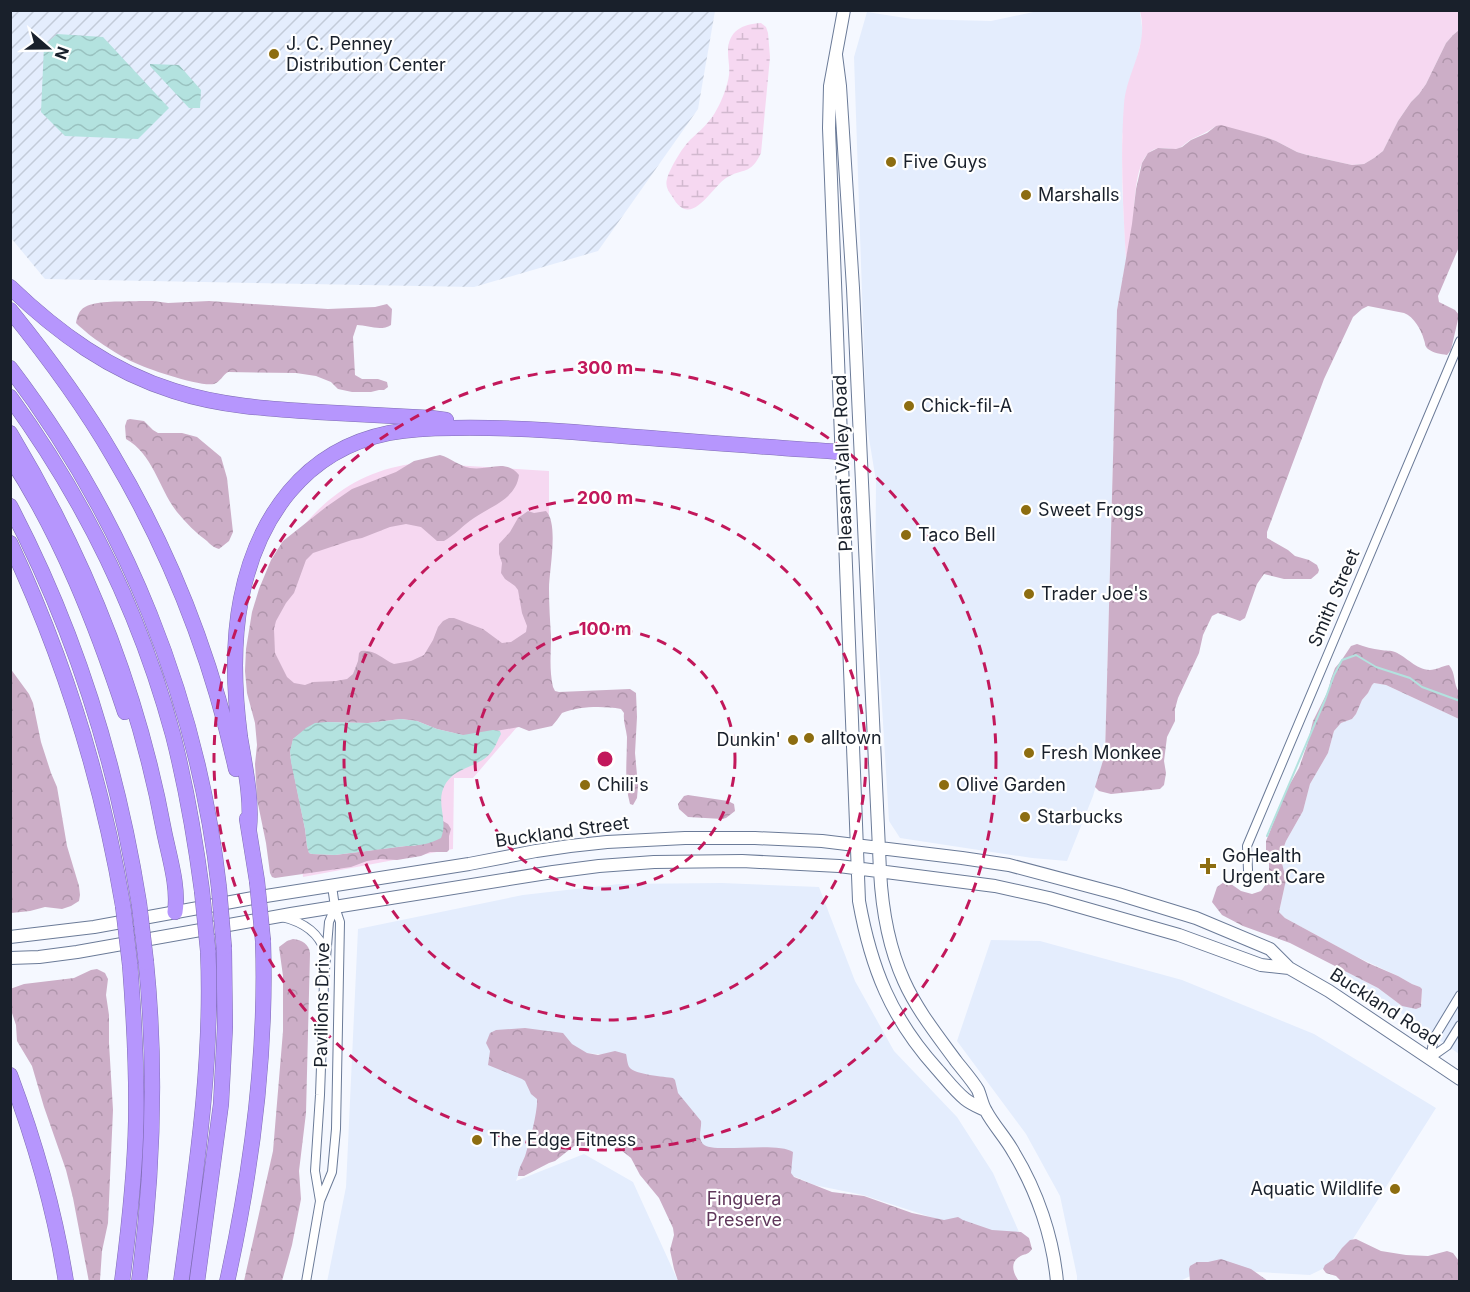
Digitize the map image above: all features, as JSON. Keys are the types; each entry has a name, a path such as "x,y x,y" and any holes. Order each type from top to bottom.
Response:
{"highway":[{"path":"10,286 52,324 83,348 110,364 141,379 185,395 222,403 260,408 431,418 481,426 842,452"},
{"path":"10,310 54,366 97,430 134,494 167,560 196,632 215,688 235,764 257,881 263,941 263,1028 257,1109 246,1187 227,1281"},
{"path":"10,369 45,417 82,476 117,540 151,617 174,679 196,758 209,819 219,888 224,948 225,1021 221,1104 197,1281"},
{"path":"10,397 41,440 69,486 105,554 136,623 158,683 178,754 194,830 208,951 209,1025 206,1088 181,1281"},
{"path":"249,829 249,803 234,664 241,601 248,571 257,544 270,518 285,496 304,477 326,460 359,442 403,431 481,426"},
{"path":"10,433 66,534 100,610 121,667 159,801 176,892 175,912"},
{"path":"10,457 34,497 63,554 112,674 136,748 167,895 175,912"},
{"path":"10,506 53,598 77,660 107,753 132,859 146,962 152,1038 153,1130 139,1281"},
{"path":"10,543 33,591 80,720 107,822 123,906 135,1035 136,1121 131,1211 122,1281"},
{"path":"10,1075 43,1173 66,1281"}],"main road":[{"name":"Pleasant Valley Road","path":"844,10 830,86 829,128 859,901 868,945 890,1003 910,1036 934,1066 965,1099 985,1110"},
{"name":"Pleasant Valley Road","path":"836,55 852,258 882,904 888,934 904,983 924,1018 978,1090 985,1110"},
{"path":"834,258 852,258"},
{"path":"835,272 852,271"},
{"path":"842,452 860,452"},
{"path":"849,652 869,659"},
{"name":"Buckland Street","path":"10,937 86,928 550,849 607,842 661,839 755,838 856,845 1009,865 1118,894"},
{"path":"661,839 662,862"},
{"path":"10,958 59,955 278,916 565,870 621,864 760,861 857,867 880,871"},
{"name":"Buckland Road","path":"880,871 995,886 1049,898 1197,941 1261,965 1289,968"},
{"name":"Buckland Road","path":"1118,894 1196,918 1270,949 1289,968 1329,991 1460,1078"},
{"path":"1128,920 1138,900"},
{"path":"175,912 179,934"},
{"path":"985,1110 1014,1152 1032,1189 1050,1243 1057,1281"}],"street":[{"name":"Smith Street","path":"1248,870 1247,846 1460,341"},
{"name":"Pavilions Drive","path":"306,1281 320,1201 332,1172 336,1105 340,922 332,886"},
{"name":"Pavilions Drive","path":"320,1201 315,1171 326,956 329,921 335,907"},
{"name":"Pavilions Drive","path":"278,916 296,921 311,929 321,941 326,956"},
{"path":"1430,1058 1434,1038 1460,995"},
{"path":"1430,1058 1447,1046 1460,1025"},
{"path":"320,1095 336,1105"}],"shaded area":[{"path":"10,11 715,11 698,109 598,251 474,287 45,279 11,238"},
{"path":"1038,11 1140,11 1143,35 1122,137 1126,260 1117,310 1105,754 1093,796 1067,861 1032,858 900,838 889,821 876,608 875,611 876,481 866,411 854,57 867,12 912,19 991,21"},
{"path":"1374,683 1386,685 1459,719 1459,1054 1333,965 1378,988 1402,1006 1422,1004 1420,987 1355,956 1285,918 1279,912 1286,880 1282,852 1286,841 1303,811 1310,784 1328,753 1334,731 1341,723 1352,719"},
{"path":"722,883 819,887 855,981 894,1051 957,1117 993,1173 1026,1248 863,1195 814,1185 770,1170 691,1153 626,1069 621,1056 573,1052 511,1066 546,1102 516,1181 584,1154 633,1182 678,1281 327,1282 346,1187 358,929 523,895 619,884"},
{"path":"991,940 1040,941 1182,980 1314,1034 1436,1108 1339,1261 1310,1275 1205,1269 1180,1281 1077,1281 1060,1196 1026,1134 957,1041"}],"green space":[{"path":"1140,11 1459,11 1459,30 1446,43 1426,84 1398,121 1383,151 1364,164 1352,165 1307,155 1265,137 1216,126 1176,149 1153,150 1147,155 1139,172 1126,260 1122,182 1124,104 1142,36"},
{"path":"761,23 766,27 768,33 770,57 761,153 750,168 726,178 700,204 690,209 681,207 666,184 673,164 683,148 715,113 721,102 728,79 728,52 733,34 742,27"},
{"path":"1459,30 1459,247 1438,296 1439,302 1455,310 1459,315 1451,350 1447,355 1428,349 1417,324 1404,313 1368,306 1353,317 1324,379 1267,532 1267,538 1295,556 1317,565 1318,573 1311,579 1284,579 1264,574 1257,584 1245,618 1240,621 1218,613 1212,616 1203,635 1199,653 1178,698 1175,721 1167,737 1164,785 1160,789 1111,794 1099,791 1095,787 1105,754 1117,310 1142,163 1148,153 1158,148 1182,147 1221,125 1265,137 1307,155 1352,165 1364,164 1383,151 1398,121 1426,84 1446,43"},
{"path":"209,301 328,309 375,307 387,304 392,309 391,325 378,328 357,325 353,337 355,375 362,379 378,379 387,382 388,387 371,392 352,392 338,389 331,382 316,376 296,373 228,372 214,384 197,383 133,362 103,345 76,323 81,310 90,305 103,302 168,303"},
{"path":"127,420 144,421 158,433 182,433 197,437 221,457 227,478 233,532 229,541 219,549 199,535 180,516 143,454 126,439 125,426"},
{"path":"440,455 470,468 508,467 519,475 517,483 502,501 444,541 437,541 421,527 406,524 390,527 313,553 306,560 294,593 276,621 274,629 275,653 287,677 294,683 305,685 313,682 347,679 353,674 361,651 374,653 394,664 411,661 424,655 438,627 449,618 483,629 502,643 511,642 526,632 527,626 518,590 501,573 499,544 510,532 518,518 528,511 534,513 546,511 550,517 553,537 549,589 553,687 559,692 630,689 636,693 637,798 633,805 630,804 626,779 627,737 624,713 621,709 599,707 576,709 562,713 552,726 529,731 519,727 467,736 437,729 417,721 401,719 368,723 327,722 293,739 290,755 309,853 335,855 415,846 443,832 443,821 451,829 449,850 397,860 380,859 351,867 272,877 257,799 255,723 247,693 245,671 252,612 259,589 271,560 283,541 326,507 352,489 396,472 414,461"},
{"path":"411,464 549,471 549,714 529,713 473,778 454,778 453,849 303,877 292,786 269,640 305,524 327,502 352,484 380,471"},
{"path":"1357,644 1393,651 1425,669 1432,670 1449,665 1459,692 1459,719 1386,685 1374,683 1372,685 1352,719 1341,723 1334,731 1328,753 1310,784 1303,811 1286,841 1282,852 1282,863 1286,880 1279,912 1285,918 1368,963 1420,987 1422,989 1421,1007 1416,1009 1402,1006 1378,988 1290,943 1243,926 1222,915 1212,902 1217,887 1224,882 1252,894 1261,891 1266,884 1269,864 1266,841 1287,789 1299,768 1313,721 1328,691 1335,668 1351,646"},
{"path":"10,668 33,703 41,742 57,787 67,846 79,886 79,901 62,909 45,907 11,913"},
{"path":"684,796 728,801 734,804 735,811 722,819 688,817 679,809 678,804"},
{"path":"293,939 305,943 310,953 306,1113 299,1171 301,1199 282,1281 244,1281 273,1151 283,1031 283,976 279,947"},
{"path":"97,969 105,973 108,979 106,995 113,1110 108,1223 102,1251 100,1281 89,1282 66,1170 32,1066 17,1041 16,1025 11,1010 10,989 24,984 74,978"},
{"name":"Finguera Preserve","path":"525,1028 563,1033 572,1044 587,1053 598,1055 615,1051 626,1054 628,1065 633,1070 673,1078 678,1093 701,1121 700,1139 709,1147 785,1149 793,1152 791,1173 794,1177 832,1192 864,1196 912,1213 944,1220 958,1217 992,1230 1021,1232 1029,1238 1032,1249 1014,1262 1014,1272 1019,1281 678,1281 670,1250 674,1235 673,1228 659,1198 640,1175 631,1158 621,1150 613,1146 574,1146 555,1161 524,1176 518,1176 532,1134 537,1099 531,1094 525,1081 488,1065 490,1051 486,1043 490,1033 496,1030"},
{"path":"1356,1239 1381,1251 1406,1255 1428,1256 1447,1251 1453,1253 1459,1261 1459,1281 1341,1281 1336,1276 1326,1273 1323,1269 1325,1265 1334,1259 1350,1240"},
{"path":"1221,1259 1251,1269 1268,1281 1190,1281 1190,1266 1197,1262"}],"water":[{"path":"57,34 103,37 169,108 138,139 65,136 41,112 44,46"},
{"path":"150,64 179,65 201,90 200,108 189,108"},
{"path":"401,719 417,721 437,729 463,735 493,730 500,731 501,734 487,756 456,773 446,783 441,797 443,831 441,838 419,845 335,855 309,853 291,762 290,751 293,739 315,723 368,723"}],"waterway":[{"path":"1267,836 1342,660 1356,655 1376,667 1410,678 1422,687 1460,701"}],"place":[{"name":"J. C. Penney Distribution Center","path":"274,54"},
{"name":"Five Guys","path":"891,162"},
{"name":"Marshalls","path":"1026,195"},
{"name":"Chick-fil-A","path":"909,406"},
{"name":"Sweet Frogs","path":"1026,510"},
{"name":"Taco Bell","path":"906,535"},
{"name":"Trader Joe's","path":"1029,594"},
{"name":"alltown","path":"809,738"},
{"name":"Dunkin'","path":"793,740"},
{"name":"Fresh Monkee","path":"1029,753"},
{"name":"Chili's","path":"585,785"},
{"name":"Olive Garden","path":"944,785"},
{"name":"Starbucks","path":"1025,817"},
{"name":"GoHealth Urgent Care","path":"1208,866"},
{"name":"The Edge Fitness","path":"477,1140"},
{"name":"Aquatic Wildlife","path":"1395,1189"}]}
